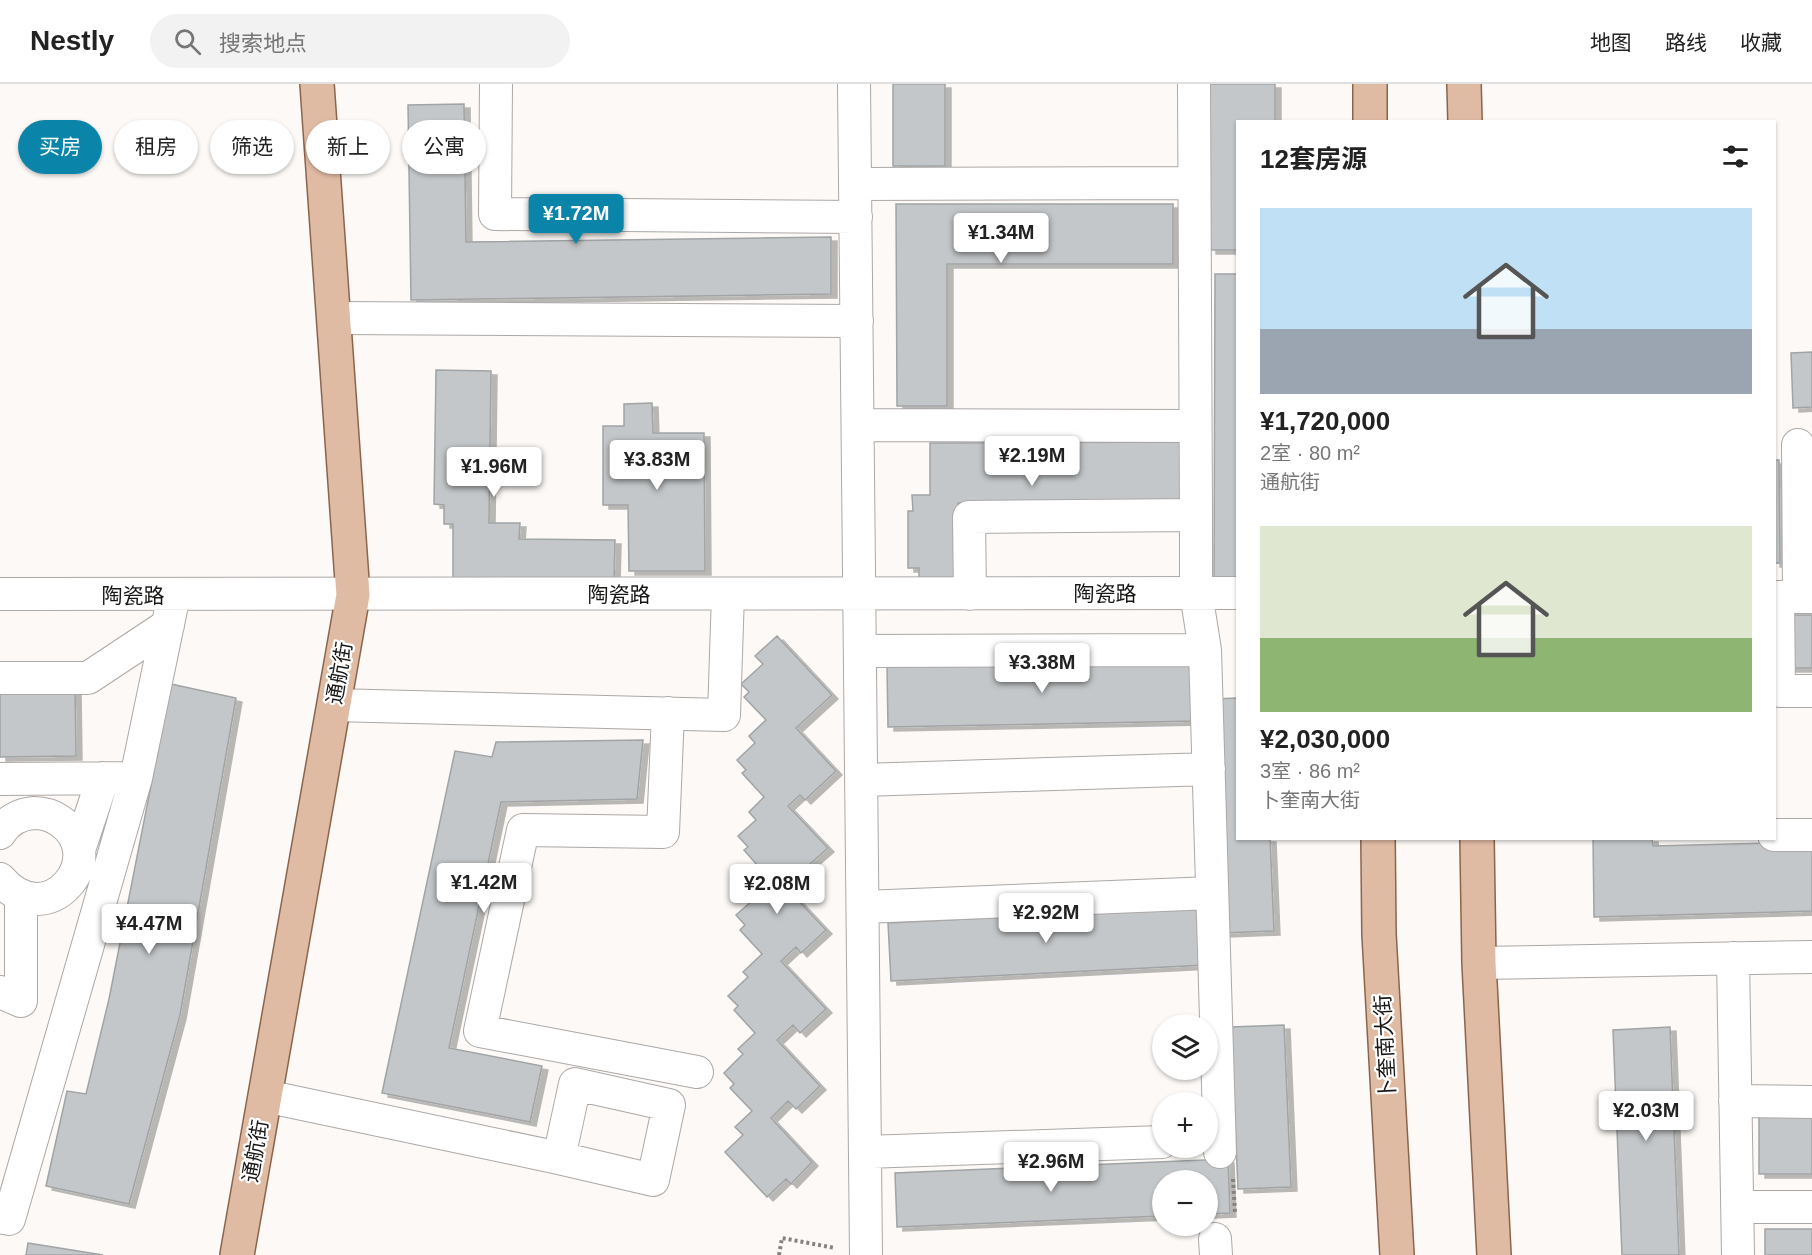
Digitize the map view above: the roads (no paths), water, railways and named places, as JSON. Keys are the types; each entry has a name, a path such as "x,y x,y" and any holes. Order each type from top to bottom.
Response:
{"main road":[{"name":"通航街","path":"237,1255 353,595 317,84"},
{"path":"1370,84 1370,120"},
{"path":"1464,84 1465,120"},
{"name":"卜奎南大街","path":"1378,840 1379,934 1397,1255"},
{"path":"1477,840 1479,963 1494,1255"}],"street":[{"path":"496,84 495,214 856,217"},
{"path":"854,84 866,1255"},
{"path":"1194,84 1196,593 1205,650 1212,893 1214,1092"},
{"path":"855,184 1194,183"},
{"path":"334,318 857,321"},
{"path":"858,425 1195,426"},
{"path":"1795,445 1791,597 1777,691 1812,691"},
{"path":"970,594 969,517 1196,515"},
{"name":"陶瓷路","path":"0,594 171,610 353,595 1236,593"},
{"path":"334,705 724,715 728,594"},
{"path":"0,678 88,678 171,610"},
{"path":"0,1217 9,1219 136,778 171,610"},
{"path":"861,651 1205,650"},
{"path":"668,713 663,832 522,830 480,1031 697,1072"},
{"path":"862,780 1209,769"},
{"path":"0,778 136,778"},
{"path":"0,992 21,1001 11,888 35,899 50,897 63,890 73,879 78,865 79,850 103,778"},
{"path":"0,833 12,820 25,814 46,814 66,825 75,836 79,850"},
{"path":"1776,835 1812,835"},
{"path":"863,907 1212,893"},
{"path":"1479,963 1812,957"},
{"path":"1733,958 1737,1255"},
{"path":"265,1096 559,1158"},
{"path":"1735,1101 1812,1102"},
{"path":"866,1152 1152,1142"},
{"path":"1737,1207 1812,1207"}]}
